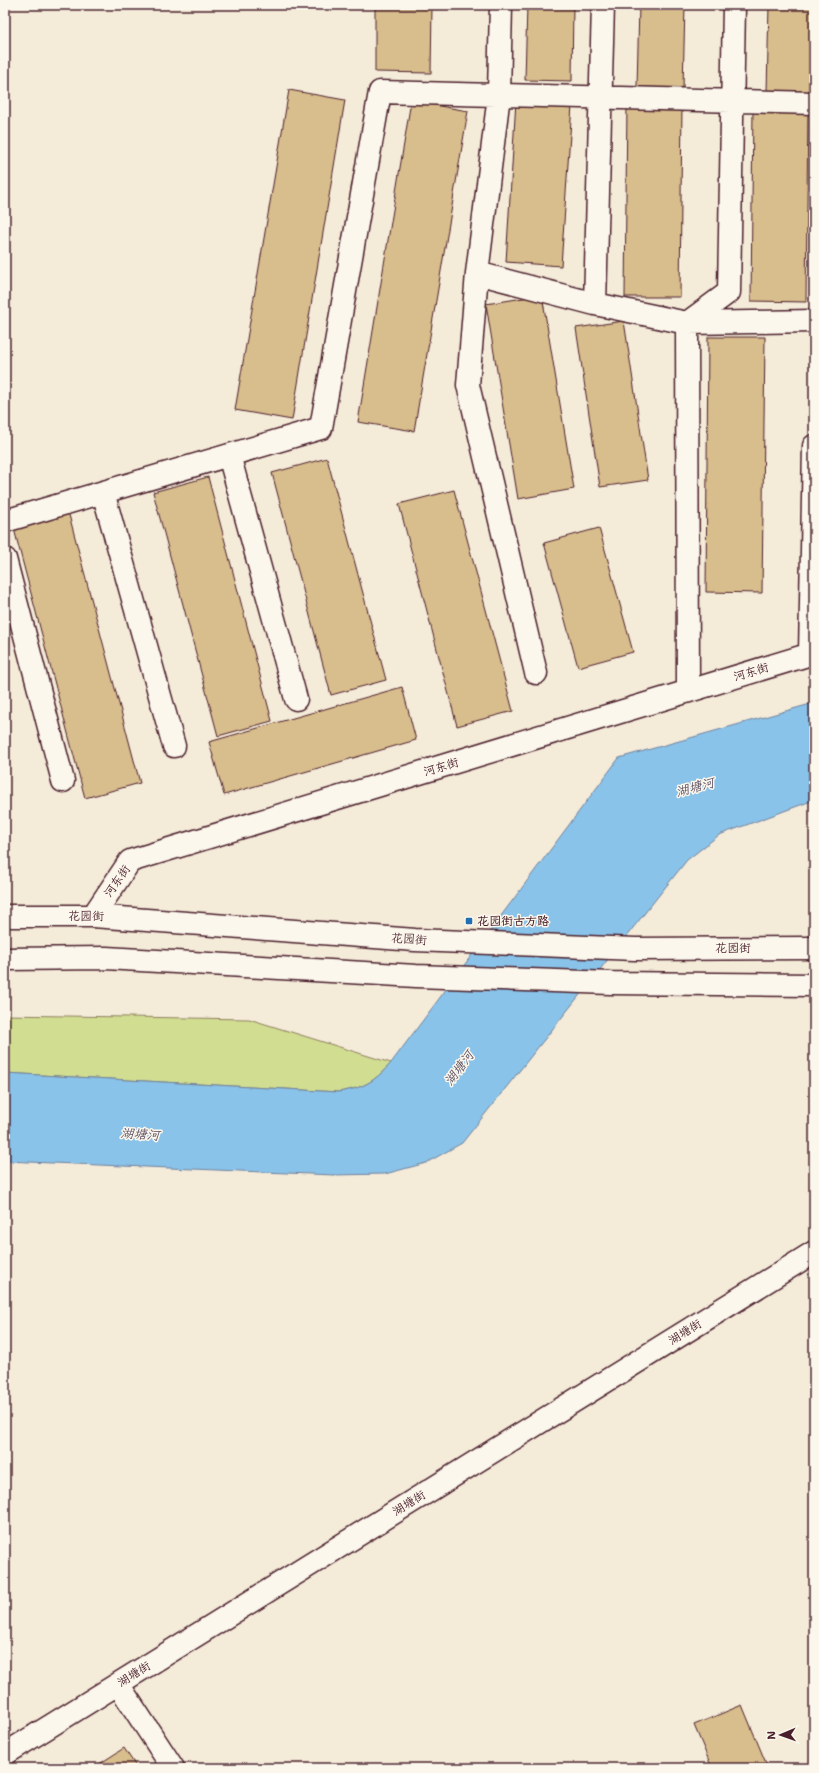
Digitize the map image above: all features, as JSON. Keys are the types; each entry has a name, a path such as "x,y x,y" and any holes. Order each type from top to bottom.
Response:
{"street":[{"path":"501,5 499,95 477,273 468,385 536,673"},
{"path":"595,304 603,5"},
{"path":"687,323 729,292 734,5"},
{"path":"5,521 320,428 380,92 814,103"},
{"path":"477,273 595,304 687,323 814,321"},
{"path":"687,323 688,691"},
{"path":"812,653 814,446"},
{"path":"229,455 296,699"},
{"path":"103,492 174,746"},
{"path":"5,559 63,781"},
{"name":"河东街","path":"93,916 130,861 812,653"},
{"name":"花园街","path":"5,916 93,916 415,940 635,949 814,948"},
{"path":"5,959 106,958 416,976 611,983 814,985"},
{"name":"湖塘街","path":"5,1754 814,1252"},
{"path":"118,1684 173,1768"}],"green space":[{"path":"5,1015 249,1019 391,1063 368,1083 338,1092 5,1073"}],"water":[{"name":"湖塘河","path":"814,703 814,800 719,835 687,860 462,1143 426,1163 385,1174 334,1175 5,1161 5,1073 338,1092 368,1083 391,1063 619,758"}],"building":[{"path":"375,5 432,5 431,73 375,72"},
{"path":"527,5 573,5 572,81 525,80"},
{"path":"639,5 685,5 683,88 637,87"},
{"path":"769,5 814,5 814,93 767,92"},
{"path":"289,90 345,100 292,420 235,410"},
{"path":"411,101 468,111 414,431 358,422"},
{"path":"516,101 572,105 561,266 506,262"},
{"path":"627,103 682,103 680,297 625,297"},
{"path":"753,108 808,109 806,302 751,301"},
{"path":"542,295 574,489 518,499 486,304"},
{"path":"624,321 648,480 600,487 576,328"},
{"path":"708,337 765,337 762,593 706,592"},
{"path":"327,458 386,680 331,695 272,473"},
{"path":"208,477 272,721 218,736 153,492"},
{"path":"454,490 513,711 457,726 399,504"},
{"path":"68,511 140,783 85,798 13,525"},
{"path":"599,528 633,652 578,667 544,543"},
{"path":"402,687 416,740 224,795 209,742"},
{"path":"742,1705 768,1768 712,1768 694,1725"},
{"path":"124,1748 137,1768 93,1768"}],"place":[{"name":"花园街古方路","path":"469,921"}]}
